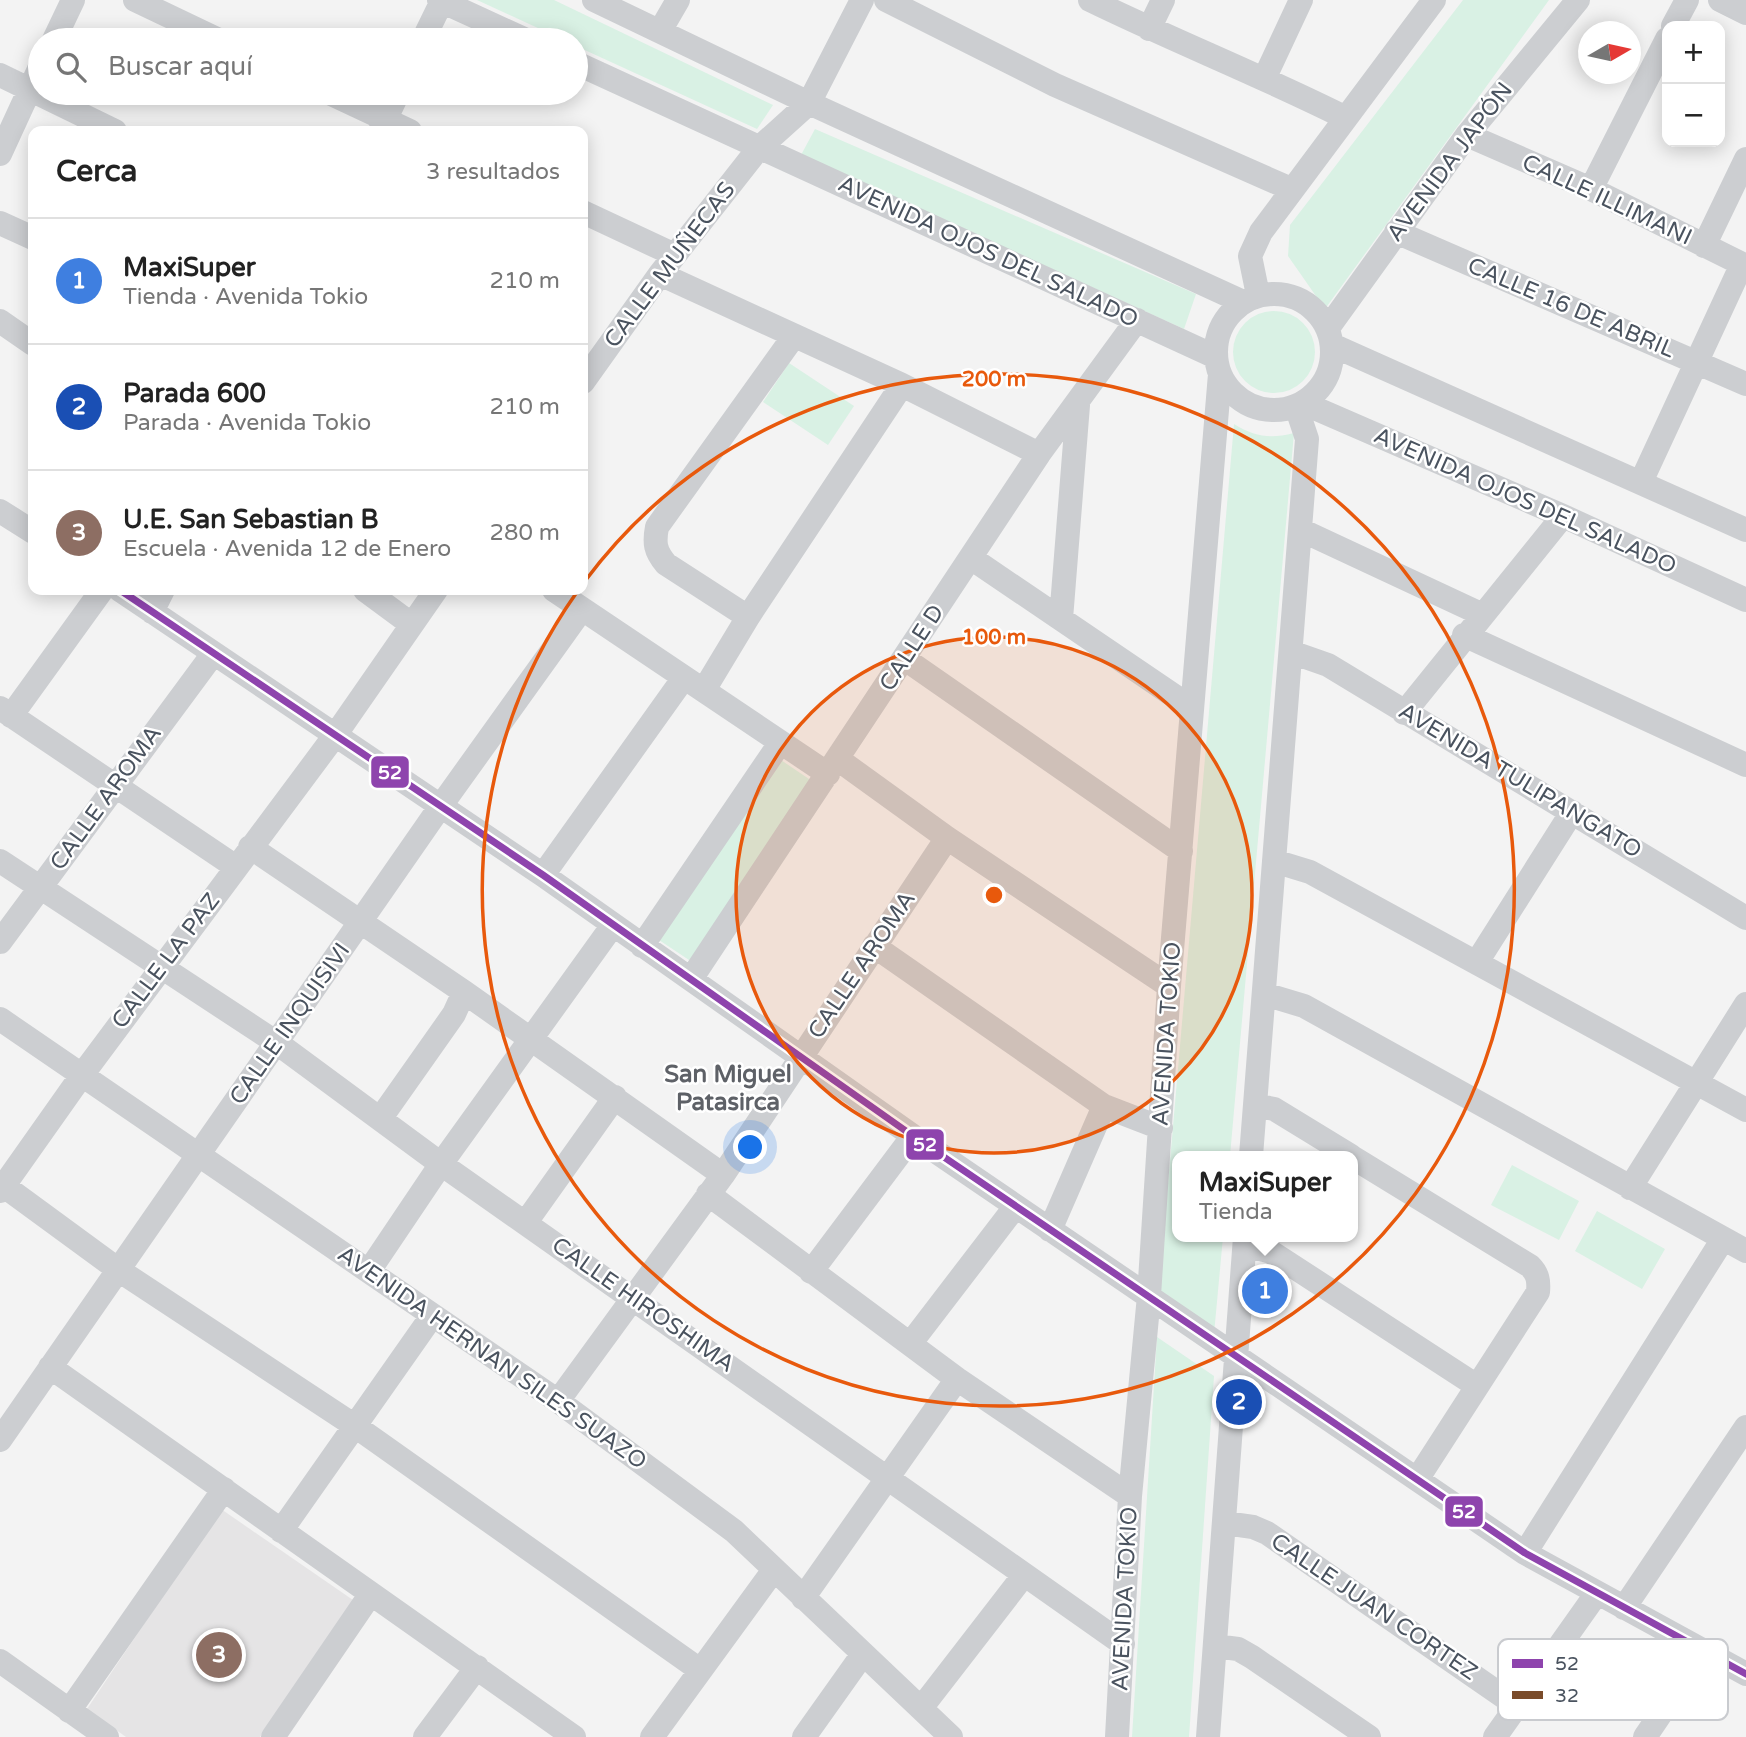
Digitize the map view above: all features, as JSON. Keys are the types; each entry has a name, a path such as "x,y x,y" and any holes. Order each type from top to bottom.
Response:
{"street":[{"path":"60,28 73,0"},
{"path":"135,0 194,28"},
{"path":"594,0 808,103 1250,298"},
{"path":"660,31 678,0"},
{"name":"CALLE MUÑECAS","path":"588,368 759,148 808,103 862,0"},
{"path":"886,0 1055,85 1291,189"},
{"path":"1090,0 1149,29 1265,78 1344,117"},
{"path":"1149,29 1163,0"},
{"path":"1265,78 1301,0"},
{"path":"1250,298 1250,256 1261,232 1344,117 1434,0"},
{"name":"AVENIDA JAPÓN","path":"1330,336 1396,232 1467,135 1578,0"},
{"path":"1676,21 1687,0"},
{"path":"1720,0 1746,13"},
{"path":"428,28 440,1 500,28"},
{"path":"1591,189 1662,48"},
{"name":"AVENIDA OJOS DEL SALADO","path":"588,70 1137,320 1218,365"},
{"path":"0,75 28,89"},
{"path":"0,154 28,91"},
{"path":"62,105 105,126"},
{"path":"349,105 383,126 393,105"},
{"name":"CALLE ILLIMANI","path":"1467,135 1591,189 1744,265"},
{"path":"1704,246 1746,159"},
{"path":"588,215 667,265 794,336 902,385 1039,454"},
{"path":"0,223 28,236"},
{"name":"CALLE 16 DE ABRIL","path":"1396,232 1746,384"},
{"path":"1641,482 1695,362 1744,265"},
{"path":"1275,293 1291,295 1319,314 1330,336 1329,372 1314,395 1299,405 1271,411 1240,400 1218,365 1221,326 1250,298 1275,293"},
{"name":"CALLE D","path":"691,979 1039,454 1078,405 1137,320"},
{"path":"0,321 28,341"},
{"path":"748,617 666,564 656,553 654,540 657,527 794,336"},
{"path":"1330,336 1746,530"},
{"name":"AVENIDA TOKIO","path":"1117,1737 1130,1496 1149,1296 1169,986 1218,365"},
{"path":"543,875 748,617 902,385"},
{"path":"1061,619 1078,405"},
{"path":"1251,1151 1307,439 1299,405"},
{"name":"AVENIDA OJOS DEL SALADO","path":"1299,405 1563,516 1746,600"},
{"path":"0,510 28,529"},
{"path":"1405,713 1464,635 1563,516"},
{"path":"1301,530 1481,614"},
{"path":"971,558 1192,708"},
{"path":"98,595 6,712 116,784 360,923 615,1097 811,1272 957,1379 1130,1496"},
{"path":"127,595 543,875 1049,1230 1525,1553 1683,1639"},
{"path":"152,612 160,595"},
{"path":"372,595 411,624"},
{"path":"336,734 432,595"},
{"path":"561,595 780,743 833,767 947,838 1169,986"},
{"name":"CALLE INQUISIVI","path":"0,1440 440,807 582,609"},
{"path":"1464,635 1746,765"},
{"name":"AVENIDA TULIPANGATO","path":"1291,652 1328,665 1746,918"},
{"name":"CALLE AROMA","path":"0,943 213,654"},
{"path":"905,659 1181,851"},
{"name":"CALLE LA PAZ","path":"1,1186 336,734"},
{"path":"642,946 780,743"},
{"path":"1477,962 1572,812"},
{"name":"CALLE AROMA","path":"558,1401 716,1185 947,838"},
{"name":"CALLE HIROSHIMA","path":"0,861 277,1043 441,1164 889,1476 1123,1644"},
{"path":"1274,861 1310,872 1746,1110"},
{"path":"369,1271 441,1164 613,926"},
{"path":"874,946 1104,1106 1161,1128"},
{"path":"380,1119 454,1014 464,992"},
{"path":"1264,994 1304,1006 1746,1251"},
{"path":"1630,1188 1746,1004"},
{"name":"AVENIDA HERNAN SILES SUAZO","path":"0,1019 201,1154 558,1401 734,1531 773,1571 922,1707 951,1737"},
{"path":"526,1222 615,1097"},
{"path":"1255,1105 1274,1110 1342,1151"},
{"path":"1049,1230 1104,1106"},
{"path":"811,1272 913,1136"},
{"path":"1358,1161 1536,1273 1538,1292 1418,1478"},
{"path":"1,1186 120,1271 355,1426 699,1670"},
{"path":"910,1344 1015,1206"},
{"path":"1525,1553 1723,1238"},
{"path":"1208,1737 1245,1242"},
{"path":"1247,1242 1271,1252 1477,1386"},
{"path":"281,1531 432,1316"},
{"path":"50,1367 573,1737"},
{"path":"803,1598 957,1379"},
{"path":"1624,1608 1746,1427"},
{"path":"69,1711 224,1489"},
{"name":"CALLE JUAN CORTEZ","path":"1225,1522 1253,1527 1267,1533 1498,1693"},
{"path":"652,1737 773,1571"},
{"path":"922,1707 1024,1575"},
{"path":"1564,1639 1597,1593"},
{"path":"274,1737 370,1595"},
{"path":"1215,1646 1238,1649 1252,1657 1369,1737"},
{"path":"804,1737 863,1654"},
{"path":"0,1661 107,1737"},
{"path":"425,1737 477,1667"},
{"path":"1495,1737 1507,1720"},
{"path":"1645,1737 1657,1720"}],"shaded area":[{"path":"221,1509 353,1600 260,1737 126,1737 87,1709"}],"green space":[{"path":"477,0 554,0 773,105 757,129 588,52 588,28 538,28"},
{"path":"1463,0 1549,0 1325,309 1288,256 1290,225"},
{"path":"815,129 1196,294 1184,329 801,155"},
{"path":"1266,311 1282,311 1297,318 1308,329 1315,344 1312,368 1303,381 1282,393 1266,393 1251,386 1240,375 1233,360 1233,344 1240,329 1251,318"},
{"path":"789,363 854,406 828,445 763,402"},
{"path":"1234,424 1263,436 1294,433 1230,1151 1172,1151 1172,1242 1223,1242 1214,1334 1158,1299"},
{"path":"778,758 815,783 695,964 656,938"},
{"path":"1512,1165 1579,1201 1559,1240 1491,1205"},
{"path":"1597,1211 1665,1249 1642,1289 1575,1251"},
{"path":"1157,1337 1214,1376 1189,1737 1132,1737"}],"transit line":[{"name":"52","path":"127,595 543,875 913,1136 1525,1553 1682,1639"},
{"name":"52","path":"1728,1664 1746,1674"}],"place":[{"name":"MaxiSuper","path":"1265,1291"},
{"name":"Parada 600","path":"1239,1402"},
{"name":"U.E. San Sebastian B","path":"219,1655"}],"district":[{"name":"San Miguel Patasirca","path":"728,1088"}]}
